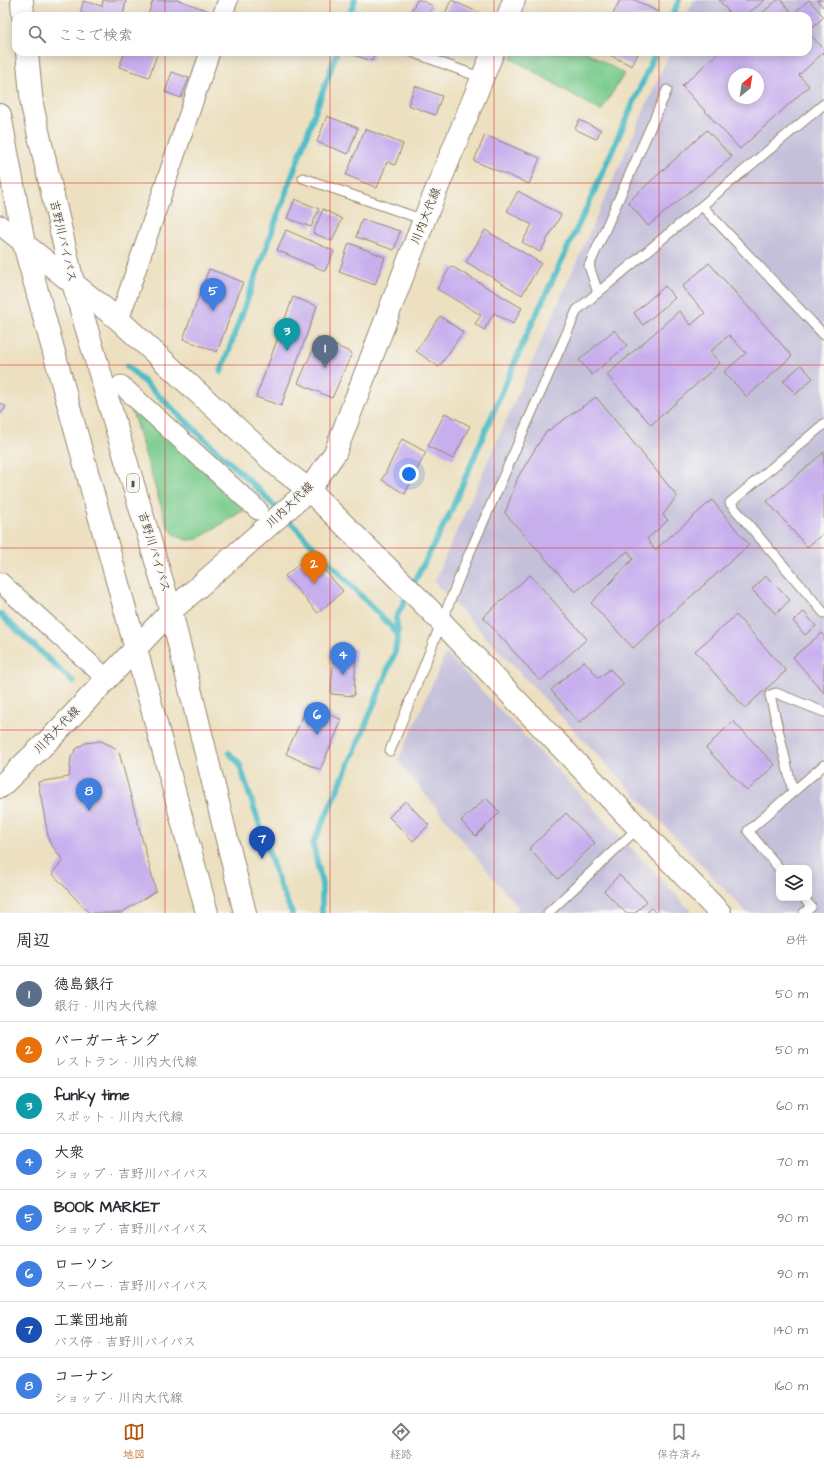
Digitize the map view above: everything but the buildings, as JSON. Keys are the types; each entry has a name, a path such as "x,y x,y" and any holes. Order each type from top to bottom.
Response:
{"main road":[{"path":"510,12 514,0"},
{"name":"吉野川バイパス","path":"27,56 32,105 73,283 171,611 244,913"},
{"name":"川内大代線","path":"0,787 54,735 171,611 273,514 309,490 335,454 424,220 491,56"},
{"path":"1,126 24,244 207,913"},
{"path":"24,244 119,320 279,466 309,490 435,615 720,913"}],"street":[{"path":"224,12 228,0"},
{"path":"119,320 209,56"},
{"path":"0,225 24,244"},
{"path":"121,385 273,514"},
{"path":"0,582 107,678"}],"lane":[{"path":"423,56 482,78"},
{"path":"598,292 590,266 667,90"},
{"path":"390,751 435,615 469,554 577,310 824,104"},
{"path":"303,178 424,220"},
{"path":"702,206 824,335"},
{"path":"824,424 730,503 824,613"},
{"path":"793,792 770,695 776,693 824,712"},
{"path":"776,865 748,831 824,765"},
{"path":"548,913 638,828"},
{"path":"804,913 811,907 806,901"}],"shaded area":[{"path":"694,0 824,0 824,913 747,913 434,582 668,56 812,56 812,12 688,12"},
{"path":"446,653 693,913 513,913 518,908 398,761"}],"green space":[{"path":"512,56 594,56 624,74 601,111 511,58"},
{"path":"129,401 247,508 198,539 188,540 177,537 167,526"}],"waterway":[{"path":"350,12 355,0"},
{"path":"674,12 679,0"},
{"path":"221,372 336,56"},
{"path":"322,913 322,884 313,844 359,741 395,652 398,634 396,618 451,511 527,334 588,205 654,56"},
{"path":"127,366 261,492 398,634"},
{"path":"0,614 73,682"},
{"path":"229,753 239,763 280,886 292,913"}],"place":[{"name":"BOOK MARKET","path":"213,311"},
{"name":"funky time","path":"287,351"},
{"name":"徳島銀行","path":"325,368"},
{"name":"バーガーキング","path":"314,584"},
{"name":"大衆","path":"343,675"},
{"name":"ローソン","path":"317,735"},
{"name":"コーナン","path":"89,811"},
{"name":"工業団地前","path":"262,859"}]}
